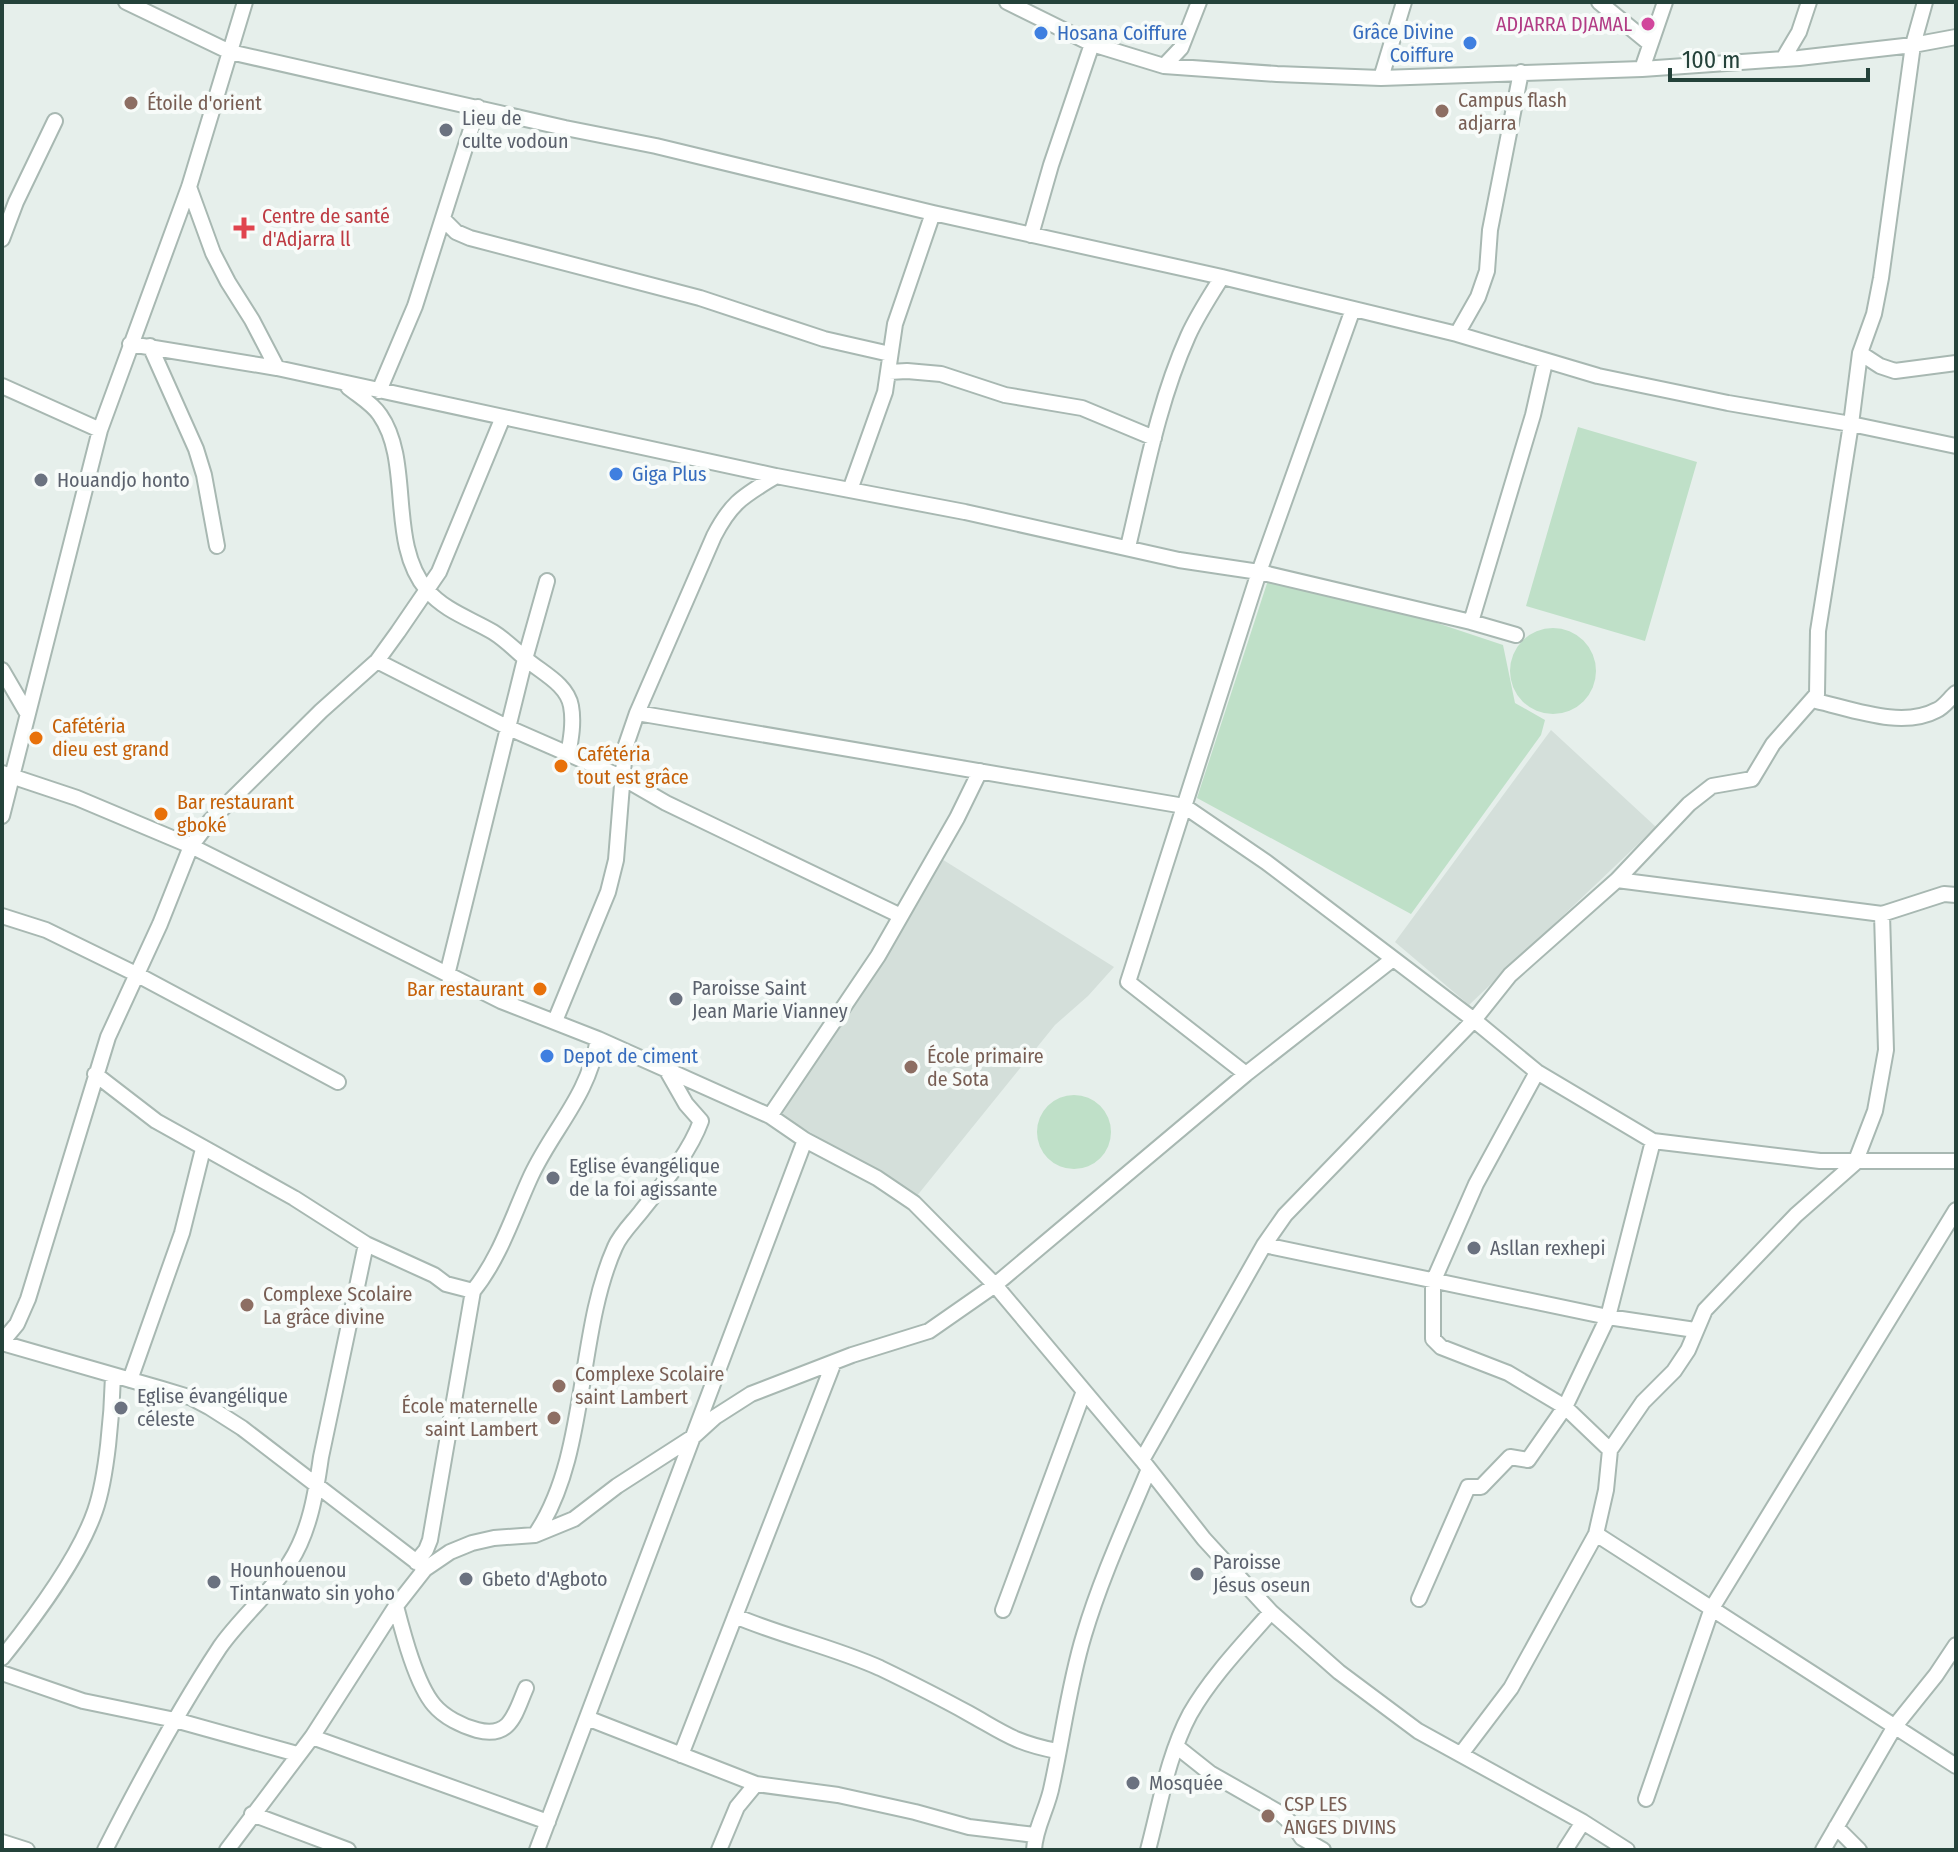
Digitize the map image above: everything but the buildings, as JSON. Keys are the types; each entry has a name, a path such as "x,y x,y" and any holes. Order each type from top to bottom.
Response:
{"street":[{"path":"126,2 230,52 656,146 933,213 1222,277 1457,334 1545,362 1728,403 1956,446"},
{"path":"2,816 7,775 27,713 100,430 189,187 245,2"},
{"path":"1007,2 1092,44 1164,66 1227,72 1381,78 1642,69 1783,59 1913,45 1956,37"},
{"path":"1164,66 1181,48 1199,2"},
{"path":"1381,78 1404,2"},
{"path":"1599,2 1649,43"},
{"path":"1642,69 1665,2"},
{"path":"1783,59 1799,32 1809,2"},
{"path":"1925,2 1913,45 1881,278 1874,314 1860,353 1818,631 1816,701 1885,717 1915,716 1938,710 1956,693"},
{"path":"1031,235 1092,44"},
{"path":"1457,334 1478,297 1487,271 1490,230 1521,72"},
{"path":"379,391 415,306 478,107"},
{"path":"2,239 55,121"},
{"path":"189,187 228,282 277,368"},
{"path":"850,490 877,417 889,372 895,324 933,213"},
{"path":"444,220 456,232 470,238 700,298 824,339 890,354"},
{"path":"1128,547 1174,370 1189,333 1222,277"},
{"path":"1246,1074 1128,982 1259,572 1353,309"},
{"path":"130,344 277,368 1179,560 1259,572 1516,635"},
{"path":"150,346 196,449 217,546"},
{"path":"1860,353 1880,366 1895,371 1956,363"},
{"path":"1471,622 1533,415 1545,362"},
{"path":"889,372 941,374 1005,395 1082,408 1154,438"},
{"path":"343,383 381,416 393,446 409,556 417,575 428,591 452,612 492,632 554,678 571,704 572,730 568,755"},
{"path":"2,386 100,430"},
{"path":"420,1566 242,1428 209,1407 192,1398 2,1343 17,1324 28,1299 108,1037 160,924 191,846 210,821 321,711 377,661 428,591 439,572 503,417"},
{"path":"555,1021 608,892 616,860 625,748 637,713 728,509 776,476"},
{"path":"447,975 547,581"},
{"path":"377,661 509,728 621,777 666,803 901,916"},
{"path":"2,670 27,713"},
{"path":"587,1718 756,1784 838,1795 1034,1842 1052,1785 1084,1635 1145,1464 1264,1245 1285,1215 1474,1020 1510,975 1617,880 1661,831 1712,786 1752,779 1773,744 1817,694"},
{"path":"637,713 1184,806 1266,862 1474,1020 1537,1072 1653,1141 1855,1163 1956,1161"},
{"path":"770,1116 878,956 957,818 980,771"},
{"path":"7,775 77,798 191,846 501,1001 598,1039 770,1116 805,1140 877,1178 914,1203 995,1285 1204,1539 1271,1612 1387,1710 1418,1731 1583,1822 1627,1850"},
{"path":"1617,880 1882,914 1944,894 1956,895"},
{"path":"1461,1754 1511,1688 1596,1534 1606,1490 1610,1450 1643,1402 1674,1371 1688,1350 1705,1310 1796,1215 1855,1163 1875,1111 1886,1050 1882,914"},
{"path":"2,916 46,930 136,974 338,1082"},
{"path":"420,1566 472,1543 535,1535 574,1519 751,1394 834,1362 929,1331 995,1285 1246,1074 1393,959"},
{"path":"227,1850 312,1737 420,1566 430,1540 473,1291 487,1274 531,1176 584,1086 598,1039"},
{"path":"535,1535 556,1496 566,1462 604,1277 616,1244 659,1190 696,1134 701,1121 686,1104 666,1069"},
{"path":"1537,1072 1476,1184 1433,1282 1433,1339 1441,1347 1508,1373 1565,1407 1610,1450"},
{"path":"95,1074 156,1121 294,1198 366,1244 434,1275 446,1284 473,1291"},
{"path":"537,1850 805,1140"},
{"path":"1419,1599 1468,1487 1481,1487 1510,1457 1528,1460 1565,1407 1608,1317 1653,1141"},
{"path":"130,1380 182,1233 203,1149"},
{"path":"1646,1799 1712,1608 1956,1210"},
{"path":"105,1850 175,1720 221,1646 289,1563 302,1538 317,1487 366,1244"},
{"path":"1264,1245 1608,1317 1695,1330"},
{"path":"681,1755 834,1362"},
{"path":"2,1658 80,1548 96,1509 112,1409 113,1376"},
{"path":"1003,1610 1084,1391"},
{"path":"1596,1534 1956,1766"},
{"path":"396,1606 406,1644 429,1699 444,1714 468,1727 499,1732 509,1725 526,1688"},
{"path":"1148,1850 1176,1746 1191,1713 1213,1680 1271,1612"},
{"path":"735,1616 879,1668 969,1714 1004,1736 1028,1746 1057,1751"},
{"path":"1823,1850 1895,1726 1956,1645"},
{"path":"2,1673 83,1701 175,1720 297,1754"},
{"path":"312,1737 548,1822"},
{"path":"1176,1746 1210,1773 1280,1813 1293,1825 1300,1844 1323,1850"},
{"path":"719,1850 737,1807 756,1784"},
{"path":"252,1814 348,1850"},
{"path":"1565,1850 1583,1822"},
{"path":"1836,1827 1859,1850"},
{"path":"2,1842 27,1850"}],"shaded area":[{"path":"1551,730 1656,827 1469,1005 1395,942"},
{"name":"École primaire de Sota","path":"937,856 1114,967 1088,996 1055,1025 916,1197 774,1110"}],"green space":[{"path":"1578,427 1697,462 1645,641 1526,606"},
{"path":"1272,568 1503,645 1515,703 1545,720 1541,735 1411,914 1197,798"},
{"path":"1553,628 1577,635 1589,647 1596,671 1589,695 1577,707 1553,714 1529,707 1517,695 1510,671 1517,647 1529,635"},
{"path":"1067,1095 1081,1095 1095,1101 1105,1111 1111,1132 1109,1146 1095,1163 1081,1169 1067,1169 1053,1163 1043,1153 1037,1139 1037,1125 1043,1111 1053,1101"}],"place":[{"name":"ADJARRA DJAMAL","path":"1648,24"},
{"name":"Hosana Coiffure","path":"1041,33"},
{"name":"Grâce Divine Coiffure","path":"1470,43"},
{"name":"Étoile d'orient","path":"131,103"},
{"name":"Campus flash adjarra","path":"1442,111"},
{"name":"Lieu de culte vodoun","path":"446,130"},
{"name":"Centre de santé d'Adjarra ll","path":"244,228"},
{"name":"Giga Plus","path":"616,474"},
{"name":"Houandjo honto","path":"41,480"},
{"name":"Cafétéria dieu est grand","path":"36,738"},
{"name":"Cafétéria tout est grâce","path":"561,766"},
{"name":"Bar restaurant gboké","path":"161,814"},
{"name":"Bar restaurant","path":"540,989"},
{"name":"Paroisse Saint Jean Marie Vianney","path":"676,999"},
{"name":"Depot de ciment","path":"547,1056"},
{"name":"École primaire de Sota","path":"911,1067"},
{"name":"Eglise évangélique de la foi agissante","path":"553,1178"},
{"name":"Asllan rexhepi","path":"1474,1248"},
{"name":"Complexe Scolaire La grâce divine","path":"247,1305"},
{"name":"Complexe Scolaire saint Lambert","path":"559,1386"},
{"name":"Eglise évangélique céleste","path":"121,1408"},
{"name":"École maternelle saint Lambert","path":"554,1418"},
{"name":"Paroisse Jésus oseun","path":"1197,1574"},
{"name":"Gbeto d'Agboto","path":"466,1579"},
{"name":"Hounhouenou Tintanwato sin yoho","path":"214,1582"},
{"name":"Mosquée","path":"1133,1783"},
{"name":"CSP LES ANGES DIVINS","path":"1268,1816"}]}
